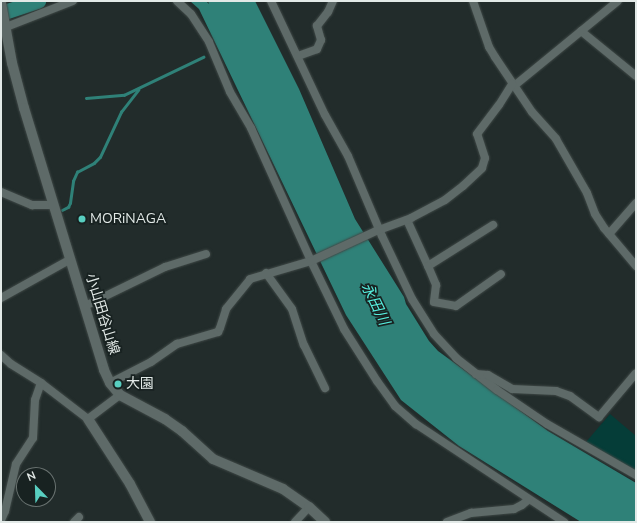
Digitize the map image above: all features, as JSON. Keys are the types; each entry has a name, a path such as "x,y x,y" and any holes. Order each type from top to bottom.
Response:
{"main road":[{"name":"小山田谷山線","path":"1,3 4,27 24,108 104,370 110,383 120,395 170,423 213,459 283,489 309,507 325,522"},
{"path":"88,420 130,484 150,522"}],"street":[{"path":"4,27 73,1"},
{"path":"177,1 192,14 208,42 230,92 251,128 310,260 344,329 377,381 395,406 416,424 528,500 564,522"},
{"path":"271,1 325,115 348,156 378,230 422,317 440,341 456,358 476,374 547,424 636,475"},
{"path":"298,56 317,49 321,40 317,26 328,12 333,1"},
{"path":"473,1 489,47 532,112 556,139 587,193 595,214 609,234 636,266"},
{"path":"110,383 151,362 178,344 218,332 226,309 250,278 310,260 378,230 407,220 445,200 482,168 485,158 477,134 513,85 618,1"},
{"path":"581,31 636,76"},
{"path":"1,192 32,205 54,205"},
{"path":"609,234 636,203"},
{"path":"407,220 436,285 434,302 456,306 501,274"},
{"path":"428,266 493,226"},
{"path":"85,306 165,267 206,254"},
{"path":"1,298 71,260"},
{"path":"266,273 292,309 304,345 325,388"},
{"path":"1,356 11,364 41,382 88,420 120,395"},
{"path":"476,374 488,375 512,389 556,391 570,396 599,416 636,373"},
{"path":"1,520 5,511 16,464 33,438 35,400 41,382"},
{"path":"447,522 471,513 514,508 522,505 528,500"},
{"path":"295,522 309,507"}],"shaded area":[{"path":"610,414 636,436 636,473 586,442"}],"water":[{"name":"永田川","path":"190,1 206,1 209,4 208,1 255,1 299,89 355,219 404,297 406,304 429,341 438,351 548,431 636,483 636,522 581,522 459,446 401,400 346,315 199,9"}],"waterway":[{"path":"1,13 38,1"},
{"path":"86,98 124,95 203,57"},
{"path":"62,210 68,207 70,203 73,181 77,172 94,163 100,157 121,112 138,90"}],"place":[{"name":"MORiNAGA","path":"82,219"},
{"name":"大園","path":"118,384"}]}
